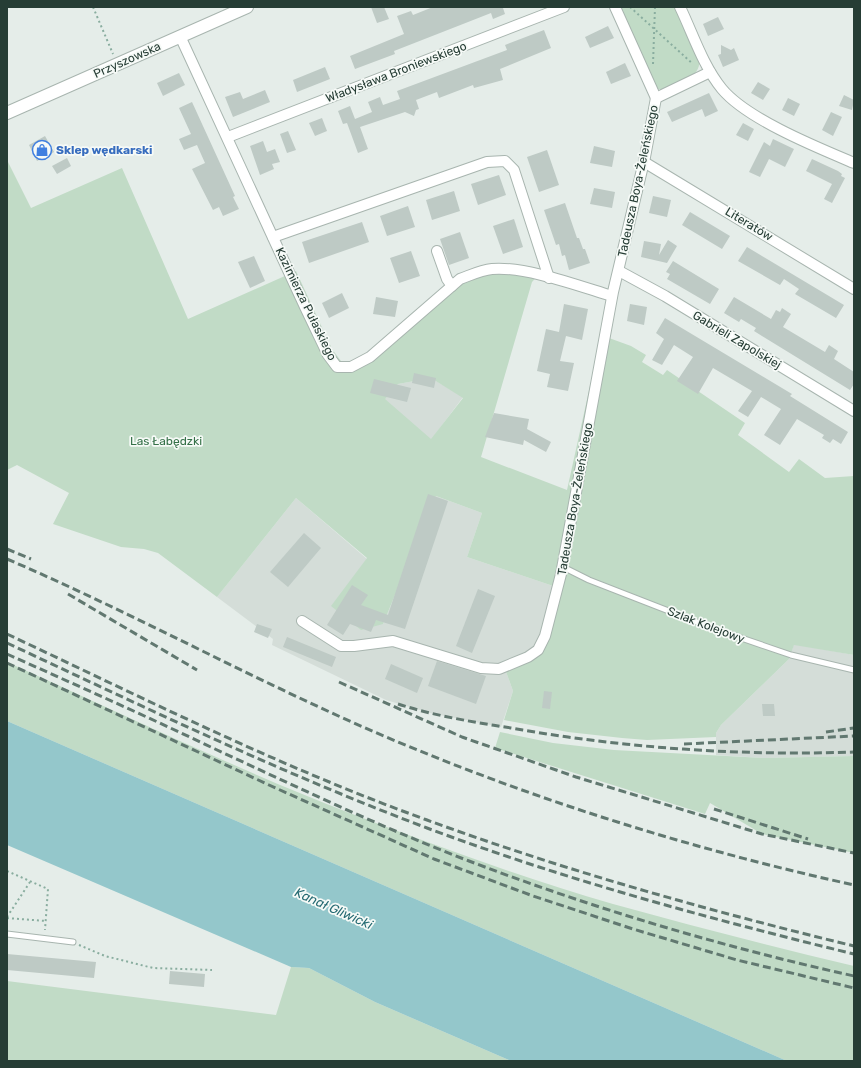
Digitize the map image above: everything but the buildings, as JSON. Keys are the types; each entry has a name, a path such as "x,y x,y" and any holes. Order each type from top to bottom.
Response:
{"street":[{"name":"Przyszowska","path":"7,113 246,7"},
{"name":"Władysława Broniewskiego","path":"228,137 564,7"},
{"path":"615,7 656,98 710,72"},
{"path":"680,7 710,72 735,102 753,114 854,163"},
{"name":"Kazimierza Pułaskiego","path":"180,36 328,355 337,367 352,367 370,357 460,279 478,272 493,269 509,270 549,278 612,296"},
{"name":"Tadeusza Boya-Żeleńskiego","path":"302,621 341,646 354,646 393,641 481,668 499,669 517,663 538,650 545,636 563,567 612,296 644,162 656,98"},
{"name":"Kazimierza Pułaskiego","path":"273,237 486,162 505,161 514,170 549,278"},
{"name":"Literatów","path":"644,162 854,289"},
{"path":"437,251 445,275 452,286"},
{"name":"Gabrieli Zapolskiej","path":"618,271 665,296 854,411"}],"lane":[{"name":"Szlak Kolejowy","path":"563,567 589,580 715,629 791,655 854,670"},
{"path":"7,934 45,937 73,942"}],"path":[{"path":"93,7 114,56"},
{"path":"630,7 698,68 710,72"},
{"path":"653,68 655,7"},
{"path":"7,871 48,889 45,937"},
{"path":"31,881 7,918 46,921"},
{"path":"73,942 105,956 153,968 212,970"}],"shaded area":[{"path":"431,378 463,397 431,440 384,399 398,384"},
{"path":"436,496 482,513 467,557 562,589 543,647 504,666 513,691 501,727 430,713 386,700 272,645 273,639 217,597 296,498 367,559 332,606 383,624"},
{"path":"794,644 854,655 854,756 765,758 716,755 716,733 721,725 789,659"}],"green space":[{"path":"618,7 675,7 699,61 699,67 696,72 691,77 677,85 664,89 658,89"},
{"name":"Las Łabędzki","path":"7,160 31,208 122,168 188,319 296,271 332,349 341,361 347,362 364,358 481,266 497,263 543,270 532,282 481,457 567,490 596,359 606,360 609,338 631,346 646,355 642,362 663,375 667,370 745,423 738,435 789,472 799,459 825,478 854,476 854,655 794,645 789,659 721,725 716,733 716,737 647,740 622,738 568,732 504,720 513,691 504,666 534,654 562,589 467,557 482,513 436,496 383,624 361,630 331,606 367,558 296,498 217,597 158,553 144,549 121,547 53,524 69,493 17,465 7,470","holes":["431,378 463,398 431,439 385,399 398,384"]},
{"path":"7,662 261,777 347,812 446,849 512,872 613,904 854,966 854,1061 787,1061 7,721"},
{"path":"500,732 553,743 614,750 765,758 854,756 854,853 762,834 710,803 705,814 495,748"},
{"path":"291,967 309,968 375,1002 511,1061 7,1061 7,981 276,1015"}],"water":[{"name":"Kanał Gliwicki","path":"7,721 787,1061 511,1061 375,1002 309,968 291,967 7,845"}],"railway":[{"path":"7,549 31,559"},
{"path":"7,559 97,600 318,707 483,776 543,798 666,837 854,885"},
{"path":"68,594 197,670"},
{"path":"7,634 215,732 320,778 427,820 479,839 639,889 746,919 854,946"},
{"path":"7,643 268,763 427,828 532,865 639,897 746,927 854,954"},
{"path":"7,654 341,807 405,835 516,879 612,911 708,940 854,976"},
{"path":"7,663 269,785 434,859 533,896 633,929 737,960 854,988"},
{"path":"339,682 462,737 576,777 762,834 854,853"},
{"path":"398,704 440,715 596,741 682,749 768,753 854,752"},
{"path":"826,732 854,728"},
{"path":"684,744 854,736"},
{"path":"714,809 808,839"}],"place":[{"name":"Sklep wędkarski","path":"42,150"}]}
